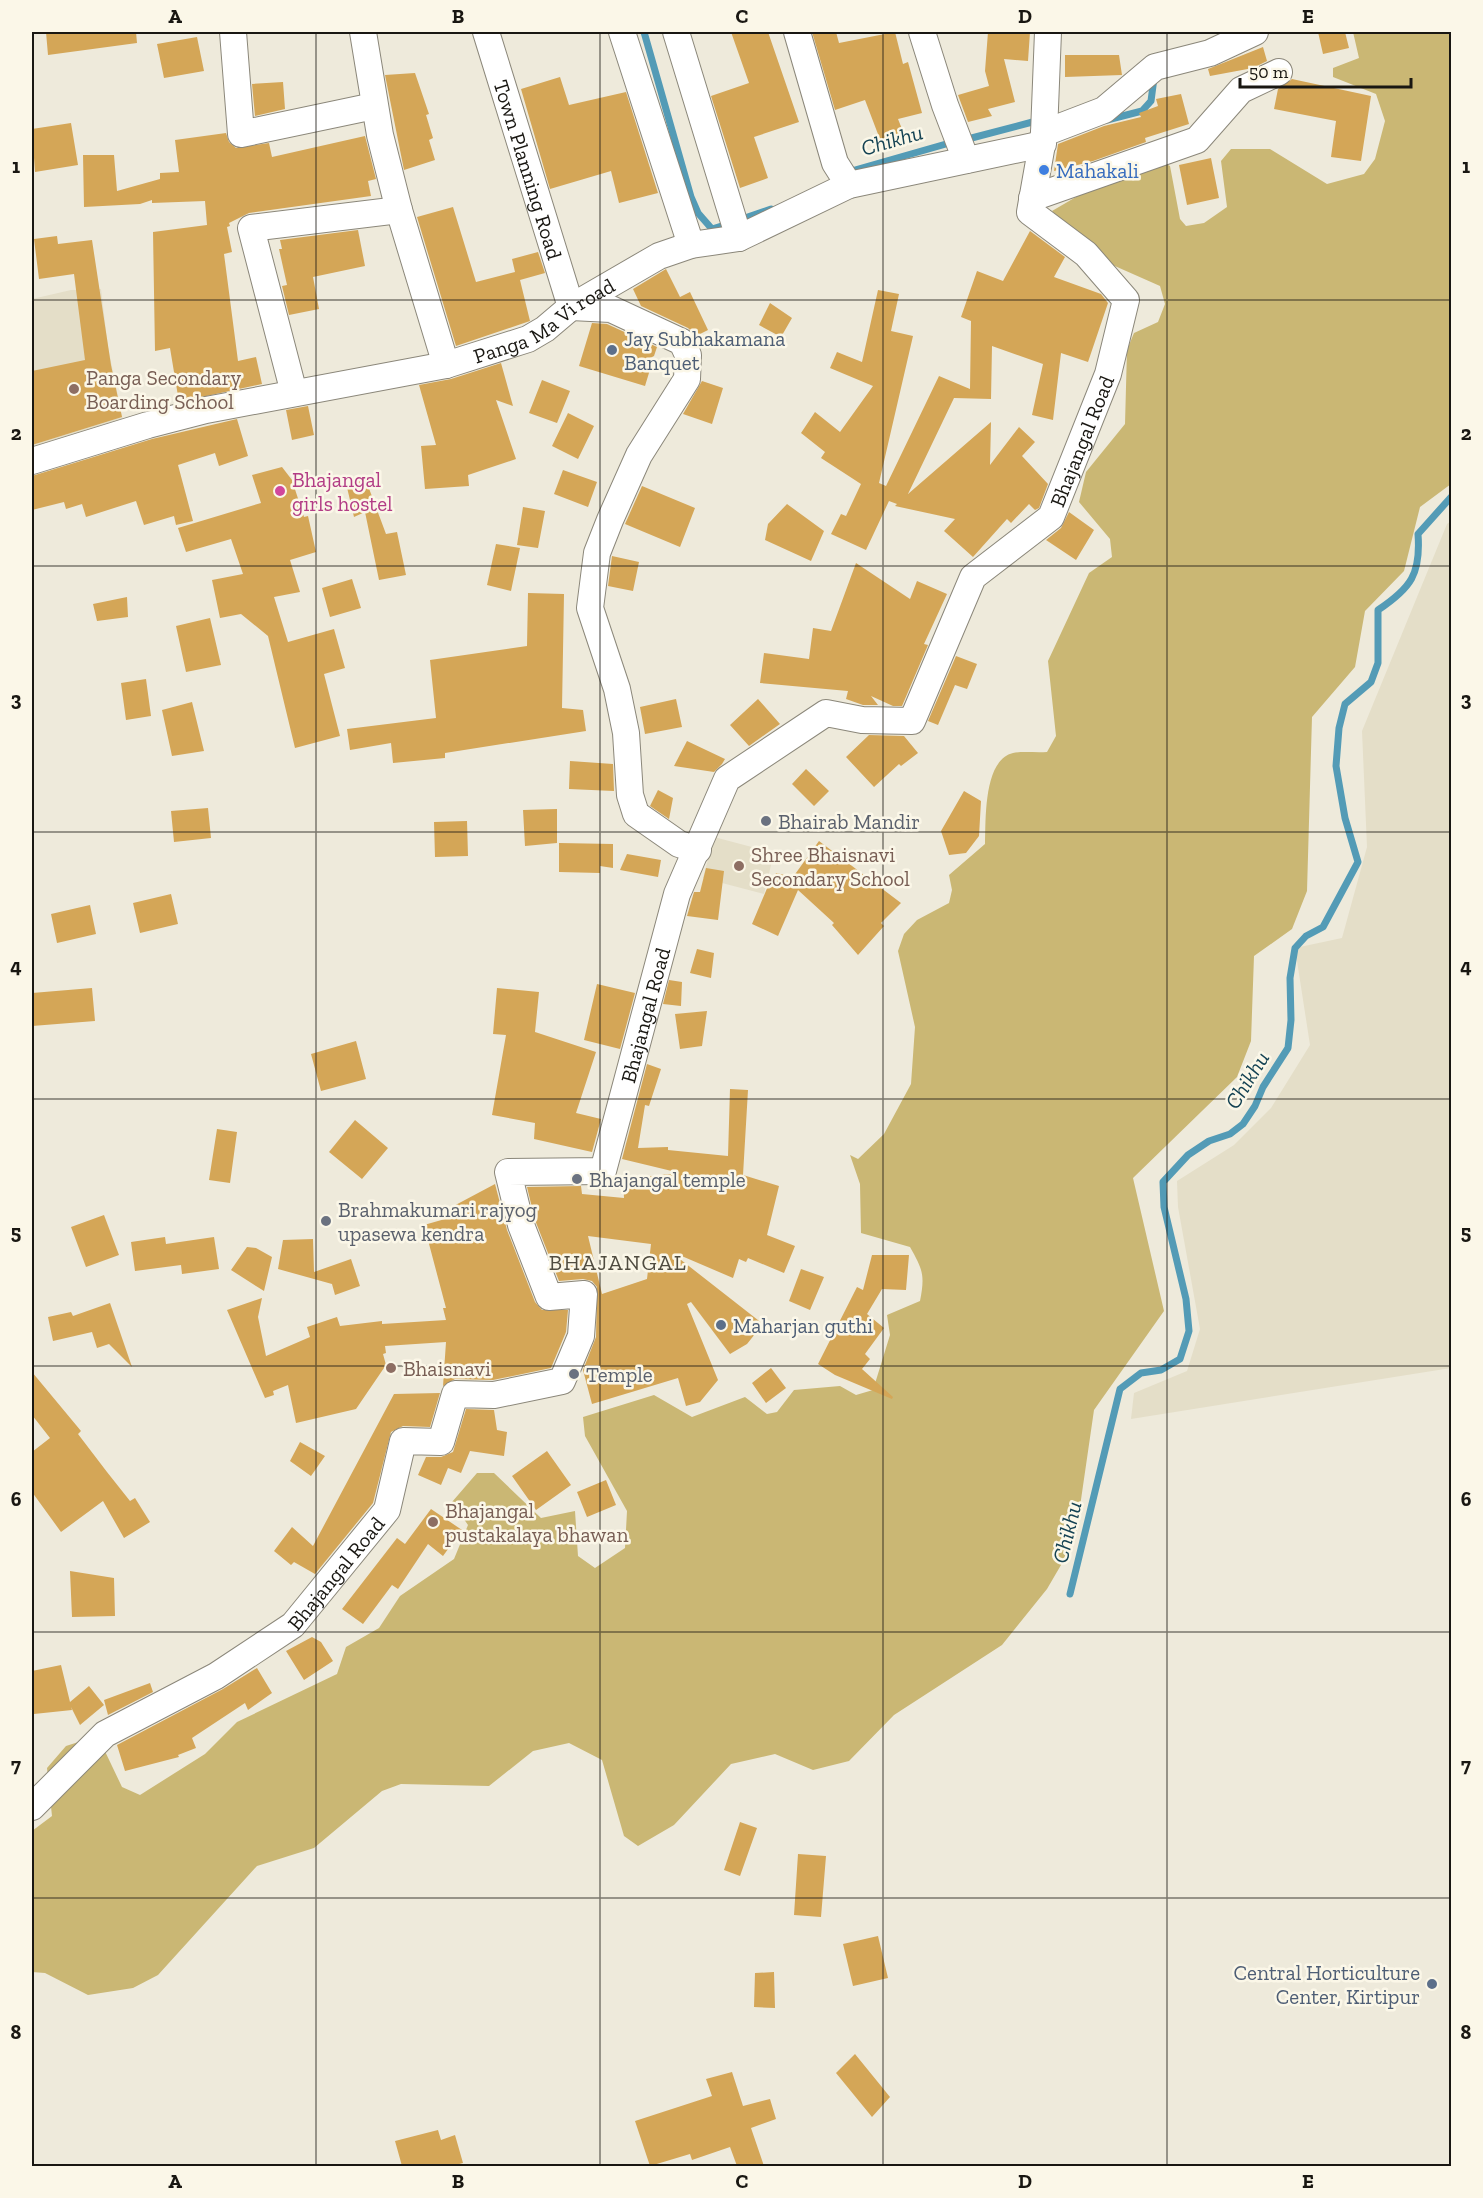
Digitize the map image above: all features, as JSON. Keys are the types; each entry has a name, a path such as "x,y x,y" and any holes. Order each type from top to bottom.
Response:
{"street":[{"path":"233,32 241,134 374,106"},
{"path":"363,32 374,106 399,210 446,364"},
{"name":"Town Planning Road","path":"486,32 571,307"},
{"path":"622,32 691,245"},
{"path":"676,32 739,238"},
{"path":"797,32 835,163 849,185"},
{"path":"922,32 945,105 966,160"},
{"path":"1048,32 1043,138 1032,198 1197,140 1241,90 1280,72"},
{"name":"Panga Ma Vi road","path":"32,461 148,425 294,393 446,364 528,339 545,329 571,307 659,256 691,245 739,238 849,185 966,160 1043,138 1104,110 1155,67 1210,53 1255,32"},
{"name":"Bhajangal Road","path":"32,1807 105,1734 216,1676 293,1625 387,1510 403,1441 441,1442 455,1394 494,1395 562,1381 581,1336 584,1294 549,1297 521,1225 508,1172 603,1171 677,894 727,779 826,713 862,720 912,721 973,577 1051,517 1108,374 1126,300 1086,254 1030,212 1032,198"},
{"path":"294,393 251,228 399,210"},
{"path":"571,307 611,309 682,342 688,355 687,379 639,455 597,553 590,608 619,700 626,733 630,795 636,814 679,844 698,850"}],"shaded area":[{"path":"1353,32 1451,32 1451,484 1420,507 1404,571 1365,611 1355,667 1312,717 1307,891 1292,929 1254,956 1251,1041 1237,1077 1133,1178 1164,1311 1094,1410 1075,1541 1047,1589 1002,1645 894,1715 849,1761 813,1770 775,1754 731,1764 674,1825 638,1846 624,1836 602,1760 569,1743 533,1751 489,1786 401,1784 382,1791 314,1848 257,1866 158,1975 133,1988 88,1995 45,1973 32,1972 32,1831 52,1816 47,1768 66,1746 94,1737 101,1743 122,1787 140,1795 205,1754 237,1722 337,1674 346,1647 379,1628 400,1596 454,1559 468,1525 452,1502 477,1473 494,1473 541,1518 575,1511 578,1556 595,1568 625,1548 627,1511 585,1436 583,1417 654,1395 692,1417 745,1397 767,1414 777,1412 794,1390 840,1386 856,1395 873,1390 890,1335 887,1315 920,1301 922,1285 920,1267 910,1247 861,1233 860,1184 850,1155 858,1159 884,1134 911,1084 915,1027 898,951 904,934 917,920 949,903 952,890 949,875 985,844 988,792 996,767 1003,758 1013,753 1047,752 1056,736 1048,661 1089,573 1112,557 1110,539 1079,502 1086,472 1125,424 1127,350 1134,333 1158,322 1165,304 1160,286 1099,259 1052,211 1100,183 1161,161 1170,166 1180,219 1186,226 1204,223 1227,207 1221,161 1231,149 1270,149 1327,184 1364,174 1375,159 1385,121 1376,94 1333,77 1333,68 1359,58"},
{"name":"Panga Secondary Boarding School","path":"101,289 108,347 125,431 32,457 32,299 71,290"},
{"path":"1451,521 1451,1368 1131,1419 1134,1393 1187,1371 1200,1329 1178,1207 1177,1181 1234,1145 1271,1108 1310,1045 1295,948 1342,938 1367,847 1362,731 1447,524"},
{"name":"Shree Bhaisnavi Secondary School","path":"714,837 774,853 764,894 703,878"}],"building":[{"path":"46,32 136,32 137,43 48,55"},
{"path":"731,32 768,32 799,122 754,137 768,178 740,188 711,96 749,83"},
{"path":"812,32 836,32 839,43 895,32 903,64 908,62 922,113 898,119 904,134 881,142 865,100 835,110"},
{"path":"988,32 1030,32 1028,61 1004,59 1015,102 988,109 992,116 968,122 958,95 989,86 985,71"},
{"path":"1318,32 1345,32 1349,48 1323,54"},
{"path":"197,37 204,71 164,78 157,44"},
{"path":"1263,47 1267,61 1253,68 1210,76 1208,69"},
{"path":"1065,55 1119,55 1122,75 1065,77"},
{"path":"415,73 429,114 426,115 433,138 429,140 435,160 404,170 385,75"},
{"path":"560,77 569,105 626,92 658,193 619,203 611,171 550,189 521,89"},
{"path":"1292,79 1371,96 1361,161 1331,157 1336,121 1274,109 1278,89"},
{"path":"283,82 285,109 255,116 252,84"},
{"path":"1181,94 1189,124 1145,138 1146,142 1093,161 1054,171 1058,144 1104,126 1141,117 1139,113 1158,106 1156,99"},
{"path":"71,123 78,165 35,172 32,129"},
{"path":"226,133 229,142 236,148 269,143 272,157 365,136 376,179 368,181 371,196 249,213 229,223 230,226 227,227 232,252 224,254 238,361 256,357 262,384 179,402 170,348 155,351 153,232 207,225 205,201 152,203 152,200 140,204 84,207 83,155 114,155 117,191 160,179 160,173 179,172 175,140"},
{"path":"1211,158 1219,198 1187,205 1179,165"},
{"path":"453,207 476,282 515,272 512,259 538,252 545,273 520,280 530,321 456,346 417,217"},
{"path":"358,230 365,266 313,277 319,309 289,315 282,286 287,285 279,249 282,249 280,240"},
{"path":"1030,231 1065,257 1054,277 1101,294 1108,303 1088,362 1061,353 1053,420 1032,415 1043,364 992,346 991,399 954,398 908,494 991,422 990,465 1019,427 1035,442 1022,456 1048,484 1039,508 1035,510 1029,504 1011,523 1007,519 973,557 944,531 955,519 895,506 897,504 889,501 866,550 831,534 841,514 846,516 861,484 821,458 825,452 801,433 815,412 840,432 873,386 830,368 837,352 862,362 878,290 899,294 891,331 913,336 879,483 886,486 939,376 970,389 971,321 961,317 977,271 1003,281"},
{"name":"Panga Secondary Boarding School","path":"57,236 58,244 92,240 111,365 122,417 32,445 32,371 85,360 74,274 39,279 34,239"},
{"path":"666,269 680,297 690,292 708,330 696,336 688,328 641,306 633,289"},
{"path":"770,303 792,318 781,337 759,325"},
{"path":"592,323 607,324 657,347 654,356 644,361 652,363 645,386 579,366"},
{"path":"501,363 513,406 496,400 516,459 468,475 469,486 425,489 421,446 436,445 419,385 451,379"},
{"path":"542,380 570,391 557,423 529,413"},
{"path":"702,381 723,388 712,424 683,414"},
{"path":"308,406 314,435 292,440 286,410"},
{"path":"568,413 594,426 578,459 552,446"},
{"path":"237,419 248,456 219,466 215,453 178,465 193,521 176,525 174,516 144,525 136,501 86,517 82,504 66,509 64,502 32,510 32,476 152,439"},
{"path":"282,467 292,480 304,517 308,516 316,552 290,560 300,592 274,597 288,642 334,629 345,668 324,674 340,736 295,748 268,636 241,614 220,618 212,580 243,574 231,539 186,552 178,528 261,503 252,475"},
{"path":"563,470 597,482 588,507 554,494"},
{"path":"364,475 386,534 397,532 406,575 379,580 365,512 354,517 345,479"},
{"path":"642,486 695,508 680,547 625,524"},
{"path":"787,504 824,531 811,561 765,540 768,524"},
{"path":"523,507 545,511 538,548 517,545"},
{"path":"1069,512 1094,530 1076,560 1046,540 1061,528"},
{"path":"496,544 520,548 511,591 487,585"},
{"path":"612,556 639,562 633,591 608,586"},
{"path":"856,563 910,599 917,581 947,594 924,644 928,645 902,706 893,706 871,696 878,705 863,705 846,699 848,691 760,683 764,653 809,659 813,628 831,631"},
{"path":"352,579 361,608 330,617 322,588"},
{"path":"528,593 564,594 562,708 583,710 586,731 445,753 445,758 393,763 391,743 350,750 347,729 436,718 430,660 527,646"},
{"path":"127,597 128,617 97,621 93,604"},
{"path":"210,618 221,665 186,672 176,626"},
{"path":"956,656 977,664 967,689 955,685 938,725 928,721"},
{"path":"146,679 151,716 126,720 121,683"},
{"path":"676,699 682,727 645,734 640,707"},
{"path":"758,699 780,724 749,746 730,725"},
{"path":"192,702 204,751 172,756 162,710"},
{"path":"869,735 904,736 918,753 901,766 899,764 874,787 846,757"},
{"path":"687,741 725,759 714,772 674,766"},
{"path":"570,761 613,764 614,791 569,789"},
{"path":"806,769 829,791 814,806 792,784"},
{"path":"658,790 673,798 669,819 650,806"},
{"path":"964,791 981,801 979,836 966,853 949,855 941,831"},
{"path":"208,808 211,838 174,842 171,811"},
{"path":"557,809 557,843 525,846 523,810"},
{"path":"467,821 468,856 435,857 434,822"},
{"path":"819,841 901,903 881,923 884,926 858,955 832,925 834,923 798,890 778,936 752,924 771,879 774,880 776,873 793,877"},
{"path":"559,843 613,844 613,868 600,866 600,873 559,872"},
{"path":"627,854 661,860 658,877 620,870"},
{"path":"706,868 724,871 718,920 687,916 694,892 700,892"},
{"path":"171,894 178,924 140,933 133,903"},
{"path":"90,905 96,934 57,943 51,914"},
{"path":"697,949 714,953 711,978 690,973"},
{"path":"669,980 682,982 681,1006 663,1004"},
{"path":"597,984 635,993 620,1049 584,1040"},
{"path":"92,988 95,1021 32,1026 32,993"},
{"path":"497,988 539,992 535,1032 596,1052 576,1113 601,1119 592,1152 534,1139 535,1123 492,1115 506,1035 493,1034"},
{"path":"707,1011 702,1046 680,1049 675,1014"},
{"path":"356,1041 366,1079 321,1091 311,1054"},
{"path":"647,1064 661,1069 649,1106 645,1105 638,1148 668,1147 668,1150 728,1156 730,1089 748,1090 743,1175 779,1186 767,1235 795,1246 784,1273 748,1258 746,1262 739,1259 733,1278 677,1254 676,1256 763,1324 747,1344 730,1354 691,1302 687,1304 718,1380 700,1402 686,1406 678,1378 592,1404 583,1370 596,1337 597,1287 592,1281 583,1279 559,1281 535,1220 527,1187 581,1186 582,1194 624,1198 623,1179 680,1173 622,1159","holes":["588,1236 651,1244 647,1279 602,1294"]},
{"path":"355,1120 388,1148 362,1179 329,1152"},
{"path":"217,1129 237,1132 230,1183 209,1180"},
{"path":"495,1184 507,1230 535,1302 542,1310 568,1310 566,1332 551,1368 493,1380 455,1379 443,1386 446,1342 385,1346 386,1353 383,1354 386,1365 356,1409 296,1423 288,1385 273,1391 274,1395 265,1398 227,1310 262,1298 258,1317 266,1356 310,1337 307,1327 337,1317 340,1326 382,1321 382,1324 446,1320 443,1308 446,1308 424,1225 452,1217 448,1209"},
{"path":"104,1215 119,1255 86,1267 71,1227"},
{"path":"165,1237 166,1244 214,1237 219,1269 182,1274 181,1265 135,1271 131,1242"},
{"path":"313,1239 314,1272 351,1259 360,1286 335,1295 332,1284 278,1269 283,1240"},
{"path":"247,1247 256,1248 272,1257 264,1291 231,1270"},
{"path":"872,1255 909,1255 906,1290 882,1289 867,1314 884,1328 865,1354 870,1359 862,1369 893,1397 892,1399 835,1375 818,1364 857,1287 863,1290"},
{"path":"801,1269 824,1277 810,1310 789,1301"},
{"path":"110,1303 132,1367 109,1344 97,1348 92,1332 53,1341 48,1317 71,1312 73,1316"},
{"path":"771,1368 786,1388 766,1403 752,1383"},
{"path":"32,1372 81,1431 78,1434 130,1501 135,1498 150,1522 124,1538 103,1501 61,1532 32,1492 32,1452 50,1438 32,1415"},
{"path":"440,1393 430,1427 403,1426 391,1432 373,1503 315,1574 294,1562 291,1565 274,1551 292,1527 313,1546 394,1394"},
{"path":"466,1409 494,1410 497,1430 507,1432 504,1456 470,1451 461,1473 448,1468 441,1485 418,1475 426,1457 441,1457 453,1452"},
{"path":"300,1442 325,1456 311,1476 290,1461"},
{"path":"547,1451 571,1485 536,1510 512,1476"},
{"path":"606,1480 616,1505 587,1517 577,1492"},
{"path":"431,1509 462,1530 443,1556 428,1544 398,1589 392,1585 363,1624 342,1609 397,1538 405,1544"},
{"path":"70,1571 114,1578 115,1616 72,1617"},
{"path":"312,1637 321,1642 333,1661 304,1680 286,1651"},
{"path":"61,1665 70,1702 89,1686 104,1705 80,1725 71,1707 72,1710 34,1714 32,1671"},
{"path":"257,1668 272,1693 248,1710 245,1703 192,1738 196,1748 178,1755 179,1757 125,1771 117,1745 223,1689"},
{"path":"150,1683 153,1692 108,1715 104,1700"},
{"path":"740,1822 757,1828 740,1876 724,1870"},
{"path":"798,1854 826,1856 821,1917 794,1915"},
{"path":"878,1936 888,1978 853,1986 843,1944"},
{"path":"774,1972 775,2008 754,2007 755,1973"},
{"path":"855,2054 890,2097 872,2117 836,2073"},
{"path":"732,2072 743,2106 770,2099 776,2119 751,2128 764,2166 737,2166 730,2147 692,2160 690,2154 650,2166 635,2121 712,2096 706,2079"},
{"path":"438,2130 441,2140 455,2135 463,2163 452,2166 402,2166 395,2141"}],"waterway":[{"name":"Chikhu","path":"644,32 691,197 698,213 712,229 728,224"},
{"name":"Chikhu","path":"1107,120 1142,111 1151,101 1154,78"},
{"name":"Chikhu","path":"964,140 1040,120"},
{"name":"Chikhu","path":"848,172 953,142"},
{"name":"Chikhu","path":"739,220 771,209"},
{"name":"Chikhu","path":"1070,1594 1120,1389 1141,1373 1161,1370 1180,1359 1189,1331 1186,1299 1164,1207 1163,1182 1188,1155 1209,1141 1230,1134 1243,1124 1288,1048 1291,1020 1290,978 1295,948 1306,936 1323,927 1358,862 1345,818 1336,766 1339,728 1345,704 1371,682 1378,663 1378,610 1406,587 1418,560 1418,534 1452,496"}],"place":[{"name":"Mahakali","path":"1044,170"},
{"name":"Jay Subhakamana Banquet","path":"612,350"},
{"name":"Panga Secondary Boarding School","path":"74,389"},
{"name":"Bhajangal girls hostel","path":"280,491"},
{"name":"Bhairab Mandir","path":"766,821"},
{"name":"Shree Bhaisnavi Secondary School","path":"739,866"},
{"name":"Bhajangal temple","path":"577,1179"},
{"name":"Brahmakumari rajyog upasewa kendra","path":"326,1221"},
{"name":"Maharjan guthi","path":"721,1325"},
{"name":"Bhaisnavi","path":"391,1368"},
{"name":"Temple","path":"574,1374"},
{"name":"Bhajangal pustakalaya bhawan","path":"433,1522"},
{"name":"Central Horticulture Center, Kirtipur","path":"1432,1984"}],"district":[{"name":"BHAJANGAL","path":"618,1262"}]}
